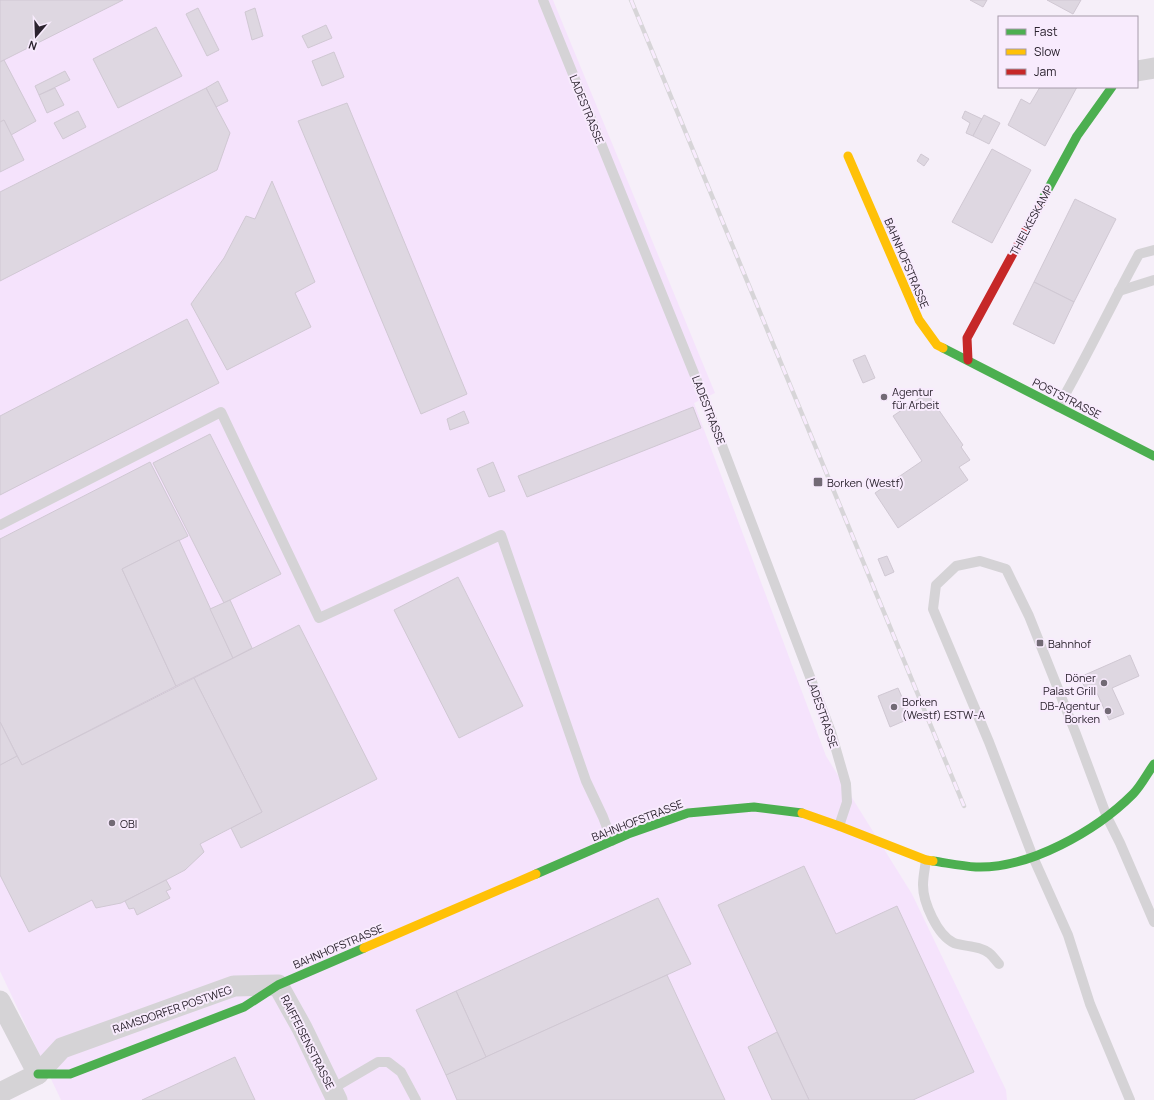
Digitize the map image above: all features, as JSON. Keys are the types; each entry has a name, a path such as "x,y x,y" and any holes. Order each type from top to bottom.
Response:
{"street":[{"path":"1138,71 1154,68"},
{"name":"THIELKESKAMP","path":"968,360 967,338 1076,136 1111,88"},
{"name":"BAHNHOFSTRASSE","path":"848,156 919,320 937,345 968,360"},
{"name":"POSTSTRASSE","path":"968,360 1154,456"},
{"name":"BAHNHOFSTRASSE","path":"278,985 628,834 688,813 754,807 798,812 839,826 926,860 976,867 1003,865 1033,857 1075,838 1106,817 1134,793 1154,764"},
{"name":"RAMSDORFER POSTWEG","path":"0,1093 38,1074 62,1048 234,986 278,985"},
{"name":"RAMSDORFER POSTWEG","path":"38,1074 70,1074 244,1007 278,985"},
{"name":"RAIFFEISENSTRASSE","path":"278,985 302,1028 334,1095"},
{"path":"0,1000 38,1074"}],"lane":[{"name":"LADESTRASSE","path":"543,0 704,398 831,732 846,784 847,802 839,826"},
{"path":"1058,407 1075,378 1139,254 1154,250"},
{"path":"1119,291 1154,280"},
{"path":"0,525 221,412 319,618 501,535 586,781 612,841"},
{"path":"1130,1100 1090,1004 1068,935 1033,857 989,742 933,609 936,585 956,566 980,561 1006,568 1029,616 1056,680 1106,817 1120,843 1154,922"},
{"path":"926,860 923,886 926,902 938,930 952,942 984,950 999,964"},
{"path":"334,1095 378,1062 388,1062 401,1072 416,1100"}],"shaded area":[{"path":"0,0 553,0 715,393 694,403 826,756 912,894 1006,1090 1007,1100 61,1100 0,971"}],"building":[{"path":"0,0 123,0 0,62"},
{"path":"970,0 987,0 983,7"},
{"path":"1047,0 1081,0 1073,14"},
{"path":"198,8 219,50 207,56 186,14"},
{"path":"255,8 263,36 252,40 245,12"},
{"path":"326,25 332,38 308,48 302,36"},
{"path":"156,27 182,76 118,108 93,59"},
{"path":"334,52 344,77 322,86 312,61"},
{"path":"4,60 36,121 11,135 4,120 0,122 0,62"},
{"path":"65,71 70,80 39,95 35,86"},
{"path":"218,81 228,101 216,107 206,88"},
{"path":"55,88 64,105 47,113 39,95"},
{"path":"206,88 230,133 217,170 0,281 0,192"},
{"path":"1039,88 1076,88 1045,146 1008,125 1021,99 1030,104"},
{"path":"347,103 467,394 421,414 298,121"},
{"path":"78,111 86,127 63,139 54,123"},
{"path":"965,111 982,119 973,136 966,133 970,123 962,118"},
{"path":"984,115 1000,123 989,144 973,136"},
{"path":"4,120 24,160 0,172 0,122"},
{"path":"992,149 1031,170 992,243 952,222"},
{"path":"921,154 929,159 924,166 917,161"},
{"path":"272,181 315,282 295,293 311,327 227,370 191,304 224,258 246,216 255,219"},
{"path":"1075,199 1116,219 1074,302 1034,282"},
{"path":"1034,282 1074,302 1054,344 1013,324"},
{"path":"187,319 219,383 0,495 0,416"},
{"path":"865,355 875,378 863,383 853,360"},
{"path":"927,393 963,445 961,447 970,460 959,467 968,480 898,528 875,493 922,461 893,416"},
{"path":"693,407 701,428 527,497 518,476"},
{"path":"464,411 469,423 450,430 447,419"},
{"path":"210,434 281,574 224,603 153,463"},
{"path":"150,462 188,536 122,569 176,686 22,765 0,722 0,539"},
{"path":"493,462 505,491 489,497 477,469"},
{"path":"179,540 233,658 176,686 122,569"},
{"path":"887,556 894,572 885,576 878,559"},
{"path":"458,577 523,706 459,738 394,610"},
{"path":"230,600 252,648 233,658 210,609"},
{"path":"299,625 377,779 241,848 231,828 262,812 194,678"},
{"name":"Döner Palast Grill","path":"1130,655 1139,676 1112,688 1124,714 1109,720 1097,693 1089,697 1080,677"},
{"path":"194,678 262,812 200,844 204,852 185,870 166,880 121,903 96,908 92,900 29,932 0,875 0,765 17,756 22,765"},
{"name":"Borken (Westf) ESTW-A","path":"898,688 911,718 890,727 878,696"},
{"path":"0,722 17,756 0,765"},
{"path":"804,866 836,934 897,906 974,1072 913,1100 809,1100 718,905"},
{"path":"166,880 171,889 166,891 170,898 137,915 134,908 129,909 125,901"},
{"path":"658,898 691,964 486,1057 456,991"},
{"path":"667,975 725,1100 457,1100 446,1075"},
{"path":"456,991 486,1057 446,1075 416,1010"},
{"path":"777,1032 809,1100 772,1100 748,1047"},
{"path":"235,1057 255,1100 142,1100"}],"railway":[{"path":"631,0 964,806"}],"traffic: fast":[{"path":"1040,204 1077,136 1111,88"},
{"path":"943,348 1154,456"},
{"path":"933,861 976,867 996,866 1018,862 1039,855 1081,834 1118,808 1136,791 1154,764"},
{"path":"536,874 628,834 688,813 754,807 802,813"},
{"path":"38,1074 70,1074 244,1007 278,985 364,948"}],"traffic: slow":[{"path":"848,156 919,320 937,345 943,348"},
{"path":"802,813 926,860 933,861"},
{"path":"364,948 536,874"}],"traffic: jam":[{"path":"968,360 967,338 1040,204"}],"place":[{"name":"Agentur für Arbeit","path":"884,397"},
{"name":"Borken (Westf)","path":"818,482"},
{"name":"Bahnhof","path":"1040,643"},
{"name":"Döner Palast Grill","path":"1104,683"},
{"name":"Borken (Westf) ESTW-A","path":"894,707"},
{"name":"DB-Agentur Borken","path":"1108,711"},
{"name":"OBI","path":"112,823"}]}
